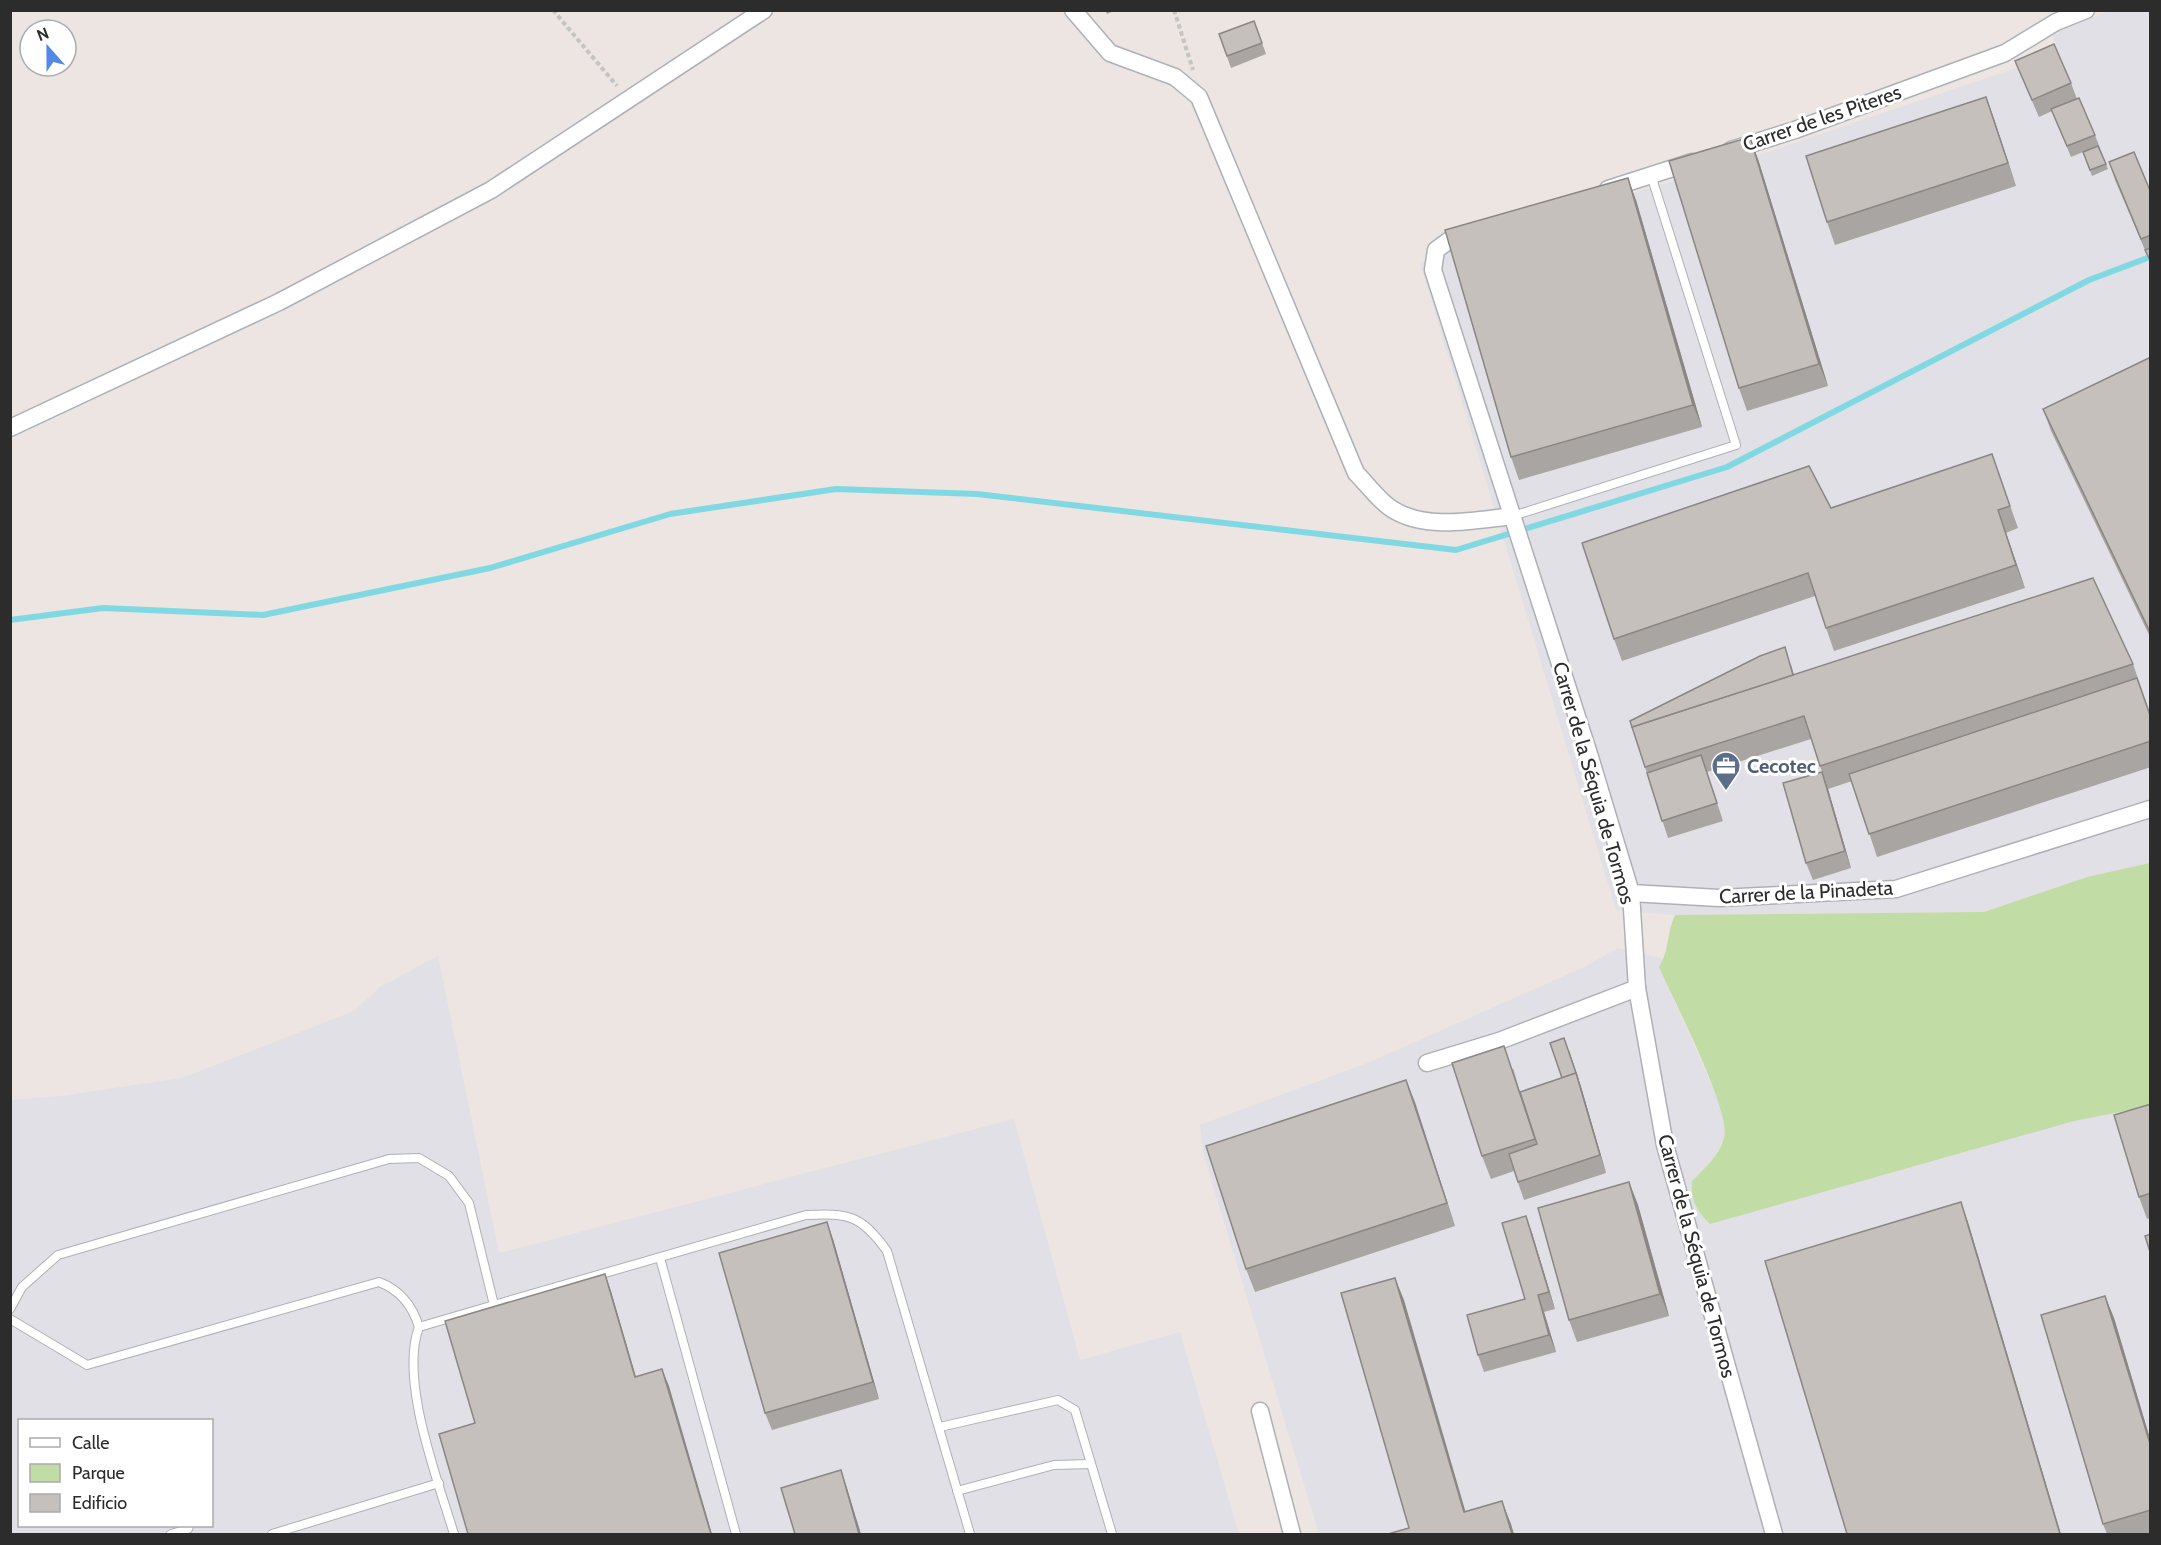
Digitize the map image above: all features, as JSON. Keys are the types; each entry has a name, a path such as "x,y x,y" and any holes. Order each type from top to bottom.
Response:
{"street":[{"path":"10,428 279,302 481,195 630,100 764,10"},
{"path":"1072,10 1110,53 1175,77 1199,97 1356,473 1392,509 1418,519 1447,522 1513,516"},
{"name":"Carrer de les Piteres","path":"1595,193 1795,130 2004,53 2056,22 2086,10"},
{"name":"Carrer de la Séquia de Tormos","path":"1485,228 1451,239 1436,250 1433,270 1590,757 1631,893 1637,988 1665,1145 1774,1534"},
{"name":"Carrer de la Pinadeta","path":"1631,893 1719,898 1896,889 2151,809"},
{"path":"1428,1064 1499,1041 1637,988"},
{"path":"1260,1411 1293,1534"}],"lane":[{"path":"1513,516 1736,445 1651,175"},
{"path":"10,1309 22,1287 57,1255 389,1159 418,1158 448,1176 469,1203 494,1305"},
{"path":"419,1327 806,1215 840,1213 870,1228 887,1251 970,1534"},
{"path":"660,1258 736,1534"},
{"path":"10,1319 87,1365 379,1282 392,1287 414,1311 419,1327 414,1341 417,1404 454,1534"},
{"path":"940,1427 1058,1400 1075,1410 1112,1534"},
{"path":"957,1491 1054,1465 1091,1464"},
{"path":"272,1534 439,1483"},
{"path":"171,1534 189,1527"}],"path":[{"path":"553,10 630,100"},
{"path":"1174,10 1199,97"}],"shaded area":[{"path":"2109,11 2150,11 2150,863 2087,877 1984,912 1675,915 1616,910 1420,263 1449,249 1768,152 2058,54 2052,33"},
{"path":"1618,948 1664,959 1659,967 1721,1106 1725,1136 1713,1160 1692,1181 2074,1121 2150,1106 2150,1534 1319,1534 1203,1153 1200,1125 1370,1062 1582,968"},
{"path":"438,956 499,1253 1014,1119 1080,1360 1180,1332 1239,1534 11,1534 11,1100 61,1096 182,1078 354,1011 380,987"}],"green space":[{"path":"2150,863 2150,1106 2074,1121 1710,1224 1701,1214 1693,1200 1692,1181 1719,1150 1724,1138 1724,1124 1710,1080 1659,967 1665,955 1675,915 1984,912 2087,877"}],"building":[{"path":"1254,21 1262,43 1227,56 1219,34"},
{"path":"2054,44 2071,83 2032,100 2015,61"},
{"path":"1986,97 2008,163 1827,222 1806,156"},
{"path":"2079,98 2095,135 2067,146 2051,109"},
{"path":"1750,137 1819,364 1739,388 1669,161"},
{"path":"2098,146 2106,164 2090,170 2083,152"},
{"path":"2134,152 2151,193 2151,235 2141,239 2109,162"},
{"path":"1628,178 1693,405 1511,457 1445,230"},
{"path":"2151,248 2151,262 2145,250"},
{"path":"2151,357 2151,634 2043,409"},
{"path":"1992,454 2010,506 1998,510 2016,565 1826,628 1808,573 1614,639 1582,543 1809,466 1831,508"},
{"path":"2093,578 2133,664 1820,766 1804,716 1645,767 1632,727"},
{"path":"1785,647 1793,675 1632,727 1630,721 1760,656"},
{"path":"2137,678 2151,718 2151,741 1869,834 1849,774"},
{"path":"1701,755 1717,803 1662,821 1647,773"},
{"path":"1822,772 1845,851 1806,863 1783,783"},
{"path":"1564,1038 1576,1073 1562,1078 1550,1043"},
{"path":"1504,1046 1535,1139 1482,1156 1452,1063"},
{"path":"1576,1073 1600,1155 1518,1182 1509,1154 1537,1144 1520,1092"},
{"path":"1406,1080 1447,1203 1246,1269 1206,1146"},
{"path":"2151,1104 2151,1193 2139,1197 2114,1115"},
{"path":"1629,1182 1660,1294 1569,1320 1538,1208"},
{"path":"1961,1202 2060,1534 1847,1534 1765,1261"},
{"path":"1526,1216 1549,1292 1538,1295 1549,1335 1478,1355 1467,1315 1525,1299 1502,1223"},
{"path":"827,1222 873,1382 765,1413 719,1253"},
{"path":"2151,1234 2151,1255 2145,1236"},
{"path":"605,1274 635,1377 662,1369 711,1534 468,1534 439,1434 475,1423 445,1321"},
{"path":"1395,1278 1464,1512 1502,1501 1512,1534 1388,1534 1409,1528 1341,1293"},
{"path":"2105,1296 2151,1447 2151,1510 2103,1524 2041,1315"},
{"path":"841,1470 859,1534 795,1534 781,1488"}],"waterway":[{"path":"10,620 103,608 263,615 490,568 670,514 836,489 977,494 1456,550 1727,467 2089,280 2150,257"}],"place":[{"name":"Cecotec","path":"1726,792"}]}
